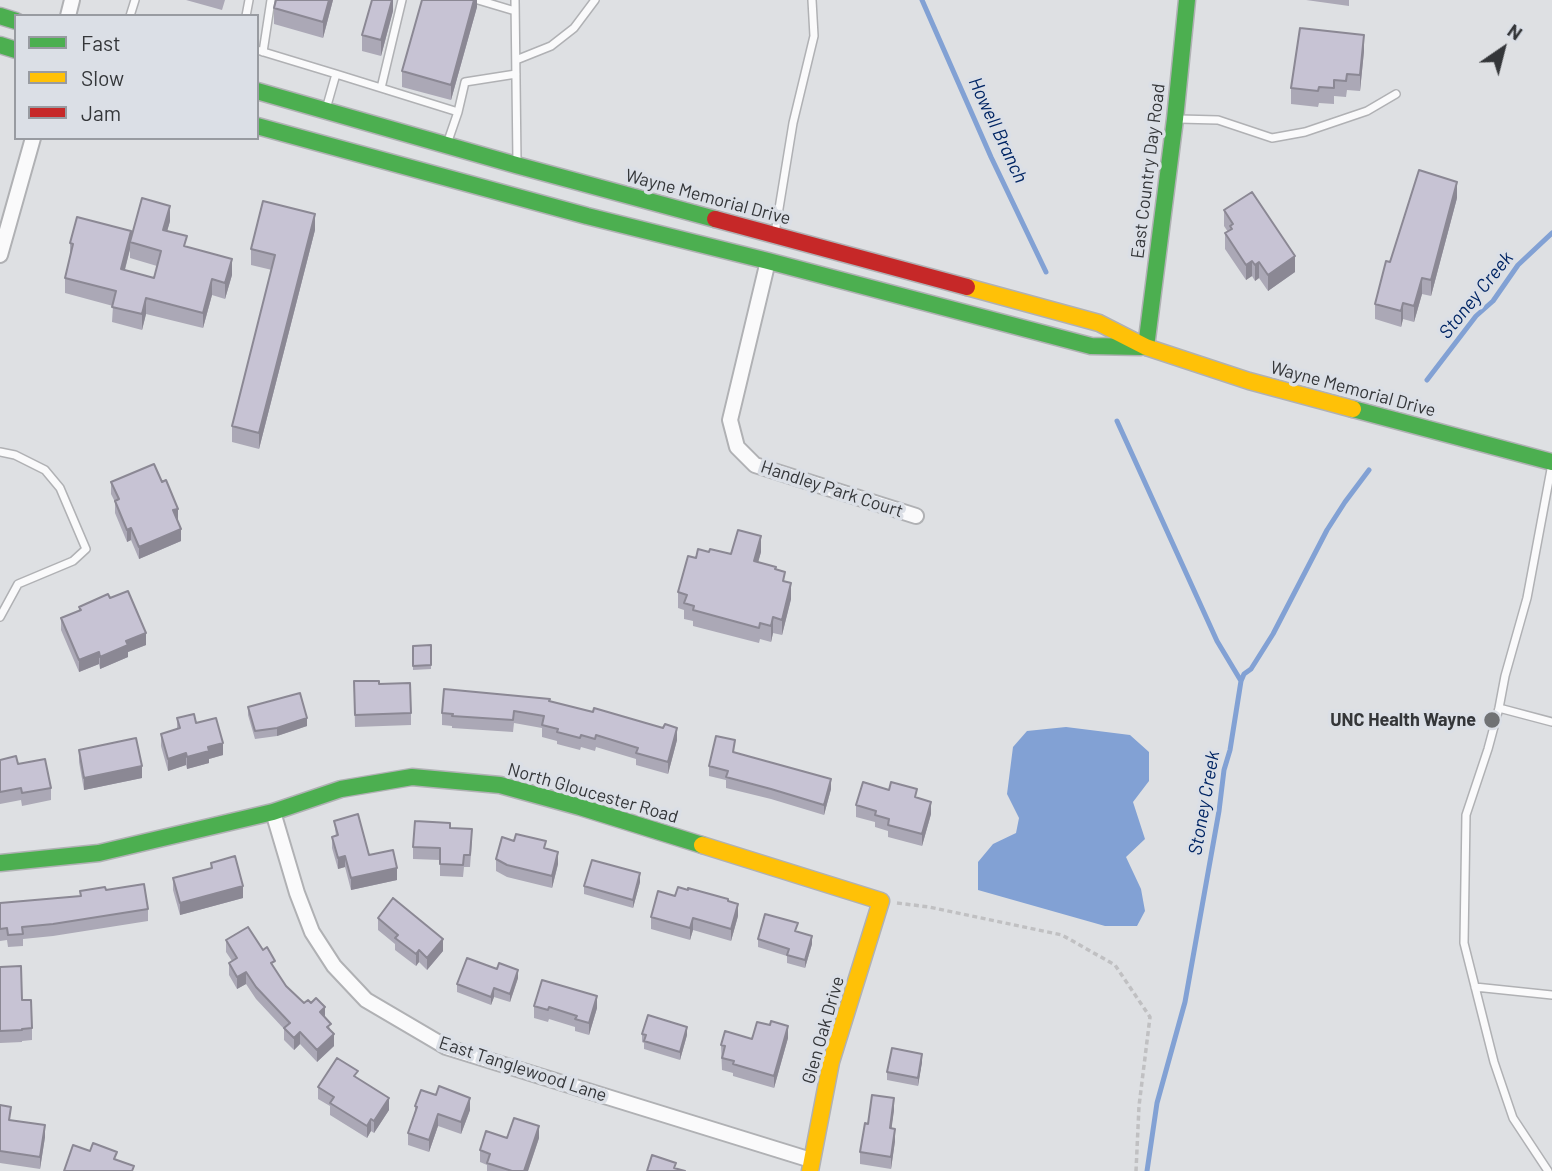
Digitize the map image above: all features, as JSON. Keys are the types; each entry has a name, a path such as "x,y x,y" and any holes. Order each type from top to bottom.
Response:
{"main road":[{"name":"East Country Day Road","path":"1146,347 1188,0"},
{"name":"Wayne Memorial Drive","path":"259,92 516,165 1099,323 1146,347 1249,381 1552,463"},
{"name":"Wayne Memorial Drive","path":"259,128 587,216 1091,346 1146,347"},
{"name":"North Gloucester Road","path":"0,863 99,853 273,812 341,789 412,777 500,785 580,807 881,901"},
{"name":"Glen Oak Drive","path":"811,1166 831,1062 881,901"}],"street":[{"path":"0,255 32,140"},
{"name":"Handley Park Court","path":"768,261 730,420 737,447 755,465 916,516"},
{"name":"East Tanglewood Lane","path":"273,812 297,893 312,932 334,966 366,1000 446,1047 811,1166"}],"lane":[{"path":"271,0 260,51 458,112"},
{"path":"380,88 402,0"},
{"path":"478,0 515,11"},
{"path":"515,0 516,165"},
{"path":"516,60 551,46 574,28 595,0"},
{"path":"775,235 793,123 814,36 811,0"},
{"path":"326,111 336,74"},
{"path":"446,145 465,82 516,74"},
{"path":"1175,118 1218,120 1272,138 1305,132 1367,111 1396,94"},
{"path":"0,452 15,455 45,470 60,488 86,549 72,561 18,584 0,617"},
{"path":"1548,1171 1513,1118 1494,1062 1464,943 1466,816 1488,749 1527,598 1552,463"},
{"path":"1499,708 1552,722"},
{"path":"1475,987 1552,995"}],"path":[{"path":"881,901 929,907 1062,935 1115,965 1150,1017 1139,1107 1136,1171"}],"water":[{"path":"1066,727 1130,735 1149,752 1149,781 1133,802 1145,839 1126,857 1141,889 1145,911 1137,926 1105,926 978,890 978,862 993,844 1016,833 1019,818 1007,794 1013,747 1027,731"}],"building":[{"path":"276,0 329,0 323,22 274,8"},
{"path":"372,0 392,0 381,40 362,35"},
{"path":"422,0 474,0 451,85 402,71"},
{"path":"1300,28 1364,35 1360,75 1347,74 1346,81 1334,80 1334,88 1319,87 1318,91 1291,88"},
{"path":"1419,170 1457,182 1431,280 1422,278 1414,306 1403,303 1401,311 1375,304 1386,261 1390,262"},
{"path":"1252,192 1295,256 1268,275 1259,262 1255,265 1252,261 1246,265 1225,233 1232,229 1230,226 1233,224 1224,210"},
{"path":"142,198 170,206 163,230 187,236 184,246 232,259 225,283 212,279 203,313 146,298 142,314 112,307 116,291 65,278 77,217 131,231 121,269 154,278 161,251 130,242"},
{"path":"263,201 315,214 259,433 232,426 275,255 251,249"},
{"path":"154,464 162,482 166,480 178,509 173,510 181,529 139,547 131,528 127,530 115,501 119,499 111,482"},
{"path":"738,530 761,536 754,561 785,572 783,581 791,583 782,620 773,617 771,626 760,623 759,628 693,610 694,606 684,603 687,595 678,592 688,556 696,558 698,549 731,554"},
{"path":"128,591 146,633 126,641 128,645 100,657 99,652 79,660 61,618 108,594 110,598"},
{"path":"431,645 431,665 413,666 413,646"},
{"path":"354,681 379,681 379,684 410,683 411,713 355,715"},
{"path":"444,689 550,699 549,701 593,712 594,708 663,728 665,724 677,728 668,762 636,753 638,748 596,735 595,739 581,735 580,738 557,732 558,729 542,725 544,716 514,711 513,720 442,713"},
{"path":"300,693 307,718 277,728 255,731 248,707"},
{"path":"194,714 196,723 216,718 223,743 208,747 209,751 187,757 186,753 168,759 161,734 180,728 177,718"},
{"path":"716,736 735,740 733,752 831,779 824,805 726,777 728,771 709,766"},
{"path":"136,738 142,766 84,778 79,750"},
{"path":"16,756 18,764 45,759 51,788 22,793 21,788 0,792 0,760"},
{"path":"863,782 889,790 891,782 917,789 915,797 931,802 922,834 888,825 889,819 875,815 876,811 856,805"},
{"path":"358,814 369,855 393,850 397,868 351,878 345,856 338,858 332,837 338,835 334,821"},
{"path":"415,821 450,823 450,828 472,829 470,855 464,855 463,865 440,864 440,848 413,847"},
{"path":"516,834 546,841 544,848 558,852 552,876 507,865 496,859 502,837 514,841"},
{"path":"235,856 243,886 180,903 173,878 212,868 211,863"},
{"path":"592,860 640,873 633,900 584,886"},
{"path":"144,884 148,909 22,927 23,934 8,935 7,928 0,929 0,903 81,896 80,891"},
{"path":"678,887 738,904 731,929 693,918 690,928 651,917 658,891 675,896"},
{"path":"393,898 443,939 427,958 419,950 416,954 395,938 398,935 378,918"},
{"path":"765,914 798,923 795,931 812,936 805,960 787,955 789,949 758,939"},
{"path":"248,927 263,950 267,947 275,961 271,963 286,986 304,1003 308,1000 311,1003 316,998 325,1007 320,1012 331,1024 327,1027 334,1034 317,1050 300,1032 294,1038 284,1028 290,1023 256,987 246,972 237,977 229,963 237,958 226,940"},
{"path":"467,958 497,969 499,963 518,970 510,994 494,988 491,997 457,984"},
{"path":"21,966 22,1000 31,1000 32,1028 0,1031 0,967"},
{"path":"542,980 597,996 589,1023 549,1007 548,1010 534,1006"},
{"path":"648,1015 687,1027 680,1052 644,1041 646,1035 642,1034"},
{"path":"771,1021 788,1026 774,1076 722,1058 725,1046 721,1045 725,1031 752,1039 757,1022 770,1025"},
{"path":"892,1048 922,1054 918,1078 887,1072"},
{"path":"337,1058 358,1071 354,1076 389,1098 374,1121 371,1119 367,1126 330,1103 334,1097 318,1087"},
{"path":"439,1086 470,1098 461,1122 438,1114 429,1140 408,1133 421,1090 436,1095"},
{"path":"872,1095 894,1098 890,1128 895,1129 891,1157 860,1152"},
{"path":"0,1105 11,1107 9,1120 45,1125 40,1157 0,1151"},
{"path":"514,1118 539,1126 524,1171 512,1171 487,1163 490,1154 480,1150 486,1131 507,1138"},
{"path":"93,1143 117,1152 114,1159 134,1166 132,1171 64,1171 73,1145 90,1151"},
{"path":"652,1155 676,1163 674,1168 685,1171 647,1171"}],"waterway":[{"name":"Howell Branch","path":"922,0 991,157 1046,272"},
{"name":"Stoney Creek","path":"1427,380 1476,316 1493,301 1518,265 1552,233"},
{"name":"Howell Branch","path":"1117,421 1217,641 1241,681"},
{"name":"Stoney Creek","path":"1147,1171 1157,1103 1185,1002 1241,681 1273,634 1327,530 1369,470"}],"traffic: fast":[{"path":"1146,347 1187,0"},
{"path":"0,16 14,20"},
{"path":"0,45 14,49"},
{"path":"259,92 715,219"},
{"path":"259,127 587,216 1091,346 1141,347"},
{"path":"1353,409 1552,462"},
{"path":"0,863 99,853 273,812 341,789 412,777 500,785 702,845"}],"traffic: slow":[{"path":"967,287 1099,323 1146,347 1249,381 1353,409"},
{"path":"702,845 881,901 831,1062 810,1171"}],"traffic: jam":[{"path":"715,219 967,287"}],"place":[{"name":"UNC Health Wayne","path":"1492,720"}]}
